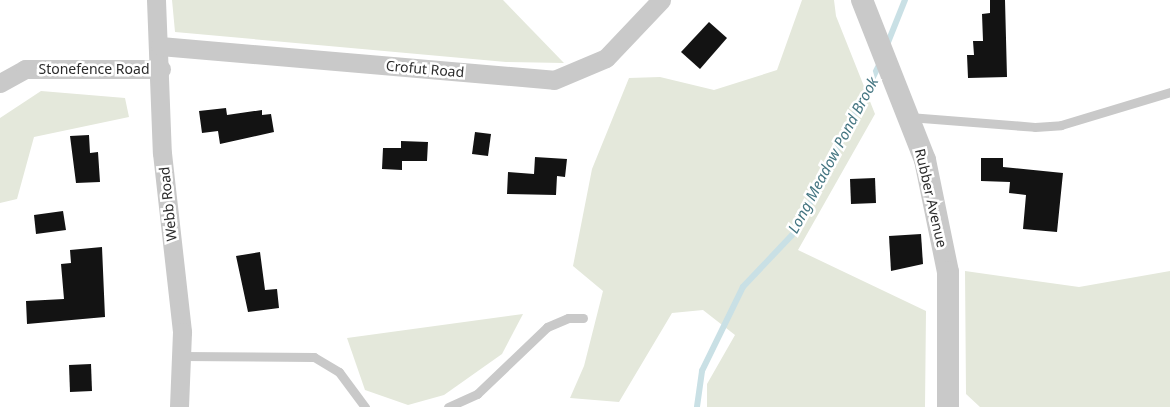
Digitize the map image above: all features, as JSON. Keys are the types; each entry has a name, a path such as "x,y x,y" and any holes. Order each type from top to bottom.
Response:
{"street":[{"name":"Webb Road","path":"156,0 161,69 162,153 182,356 179,407"},
{"name":"Crofut Road","path":"160,46 554,80 606,58 661,0"},
{"name":"Rubber Avenue","path":"862,0 875,38 925,160 948,272 948,407"},
{"name":"Stonefence Road","path":"0,83 25,69 161,69"}],"lane":[{"path":"908,117 1052,126 1170,92"},
{"path":"448,407 477,394 546,327 568,318 584,318"},
{"path":"182,356 314,357 339,372 365,407"}],"shaded area":[{"path":"172,0 503,0 564,63 506,62 175,32"},
{"path":"802,0 834,0 836,16 875,114 798,250 926,311 925,407 707,407 707,384 735,335 703,310 672,313 619,402 570,398 584,366 603,291 573,266 592,169 629,78 660,77 714,90 777,70"},
{"path":"41,91 125,98 129,117 34,137 17,199 0,203 0,118"},
{"path":"965,271 1079,287 1170,271 1170,407 980,407 966,394"},
{"path":"523,314 502,354 444,395 408,405 365,390 347,338"}],"building":[{"path":"990,0 1005,0 1007,77 968,78 967,55 974,55 973,41 983,41 982,14 990,13"},
{"path":"709,22 727,38 700,69 681,52"},
{"path":"226,108 227,115 262,110 262,115 271,114 274,132 220,144 218,131 202,133 199,111"},
{"path":"475,132 491,134 488,156 472,154"},
{"path":"89,135 90,153 98,152 100,182 76,183 70,136"},
{"path":"401,141 428,142 427,161 402,161 402,170 382,169 383,148 401,148"},
{"path":"535,157 567,159 565,177 557,176 556,195 507,194 508,172 534,174"},
{"path":"981,158 1003,158 1003,167 1063,173 1057,232 1023,229 1026,195 1009,193 1010,182 981,181"},
{"path":"875,178 876,203 851,204 850,179"},
{"path":"63,211 66,230 36,234 34,215"},
{"path":"921,234 923,264 891,271 889,236"},
{"path":"102,247 105,317 27,324 26,301 64,299 61,264 71,263 70,250"},
{"path":"260,252 265,290 277,289 279,308 248,312 236,256"},
{"path":"91,364 92,391 70,392 69,365"}],"waterway":[{"name":"Long Meadow Pond Brook","path":"887,45 905,0"},
{"name":"Long Meadow Pond Brook","path":"697,407 702,371 743,287 796,231 880,63"}]}
